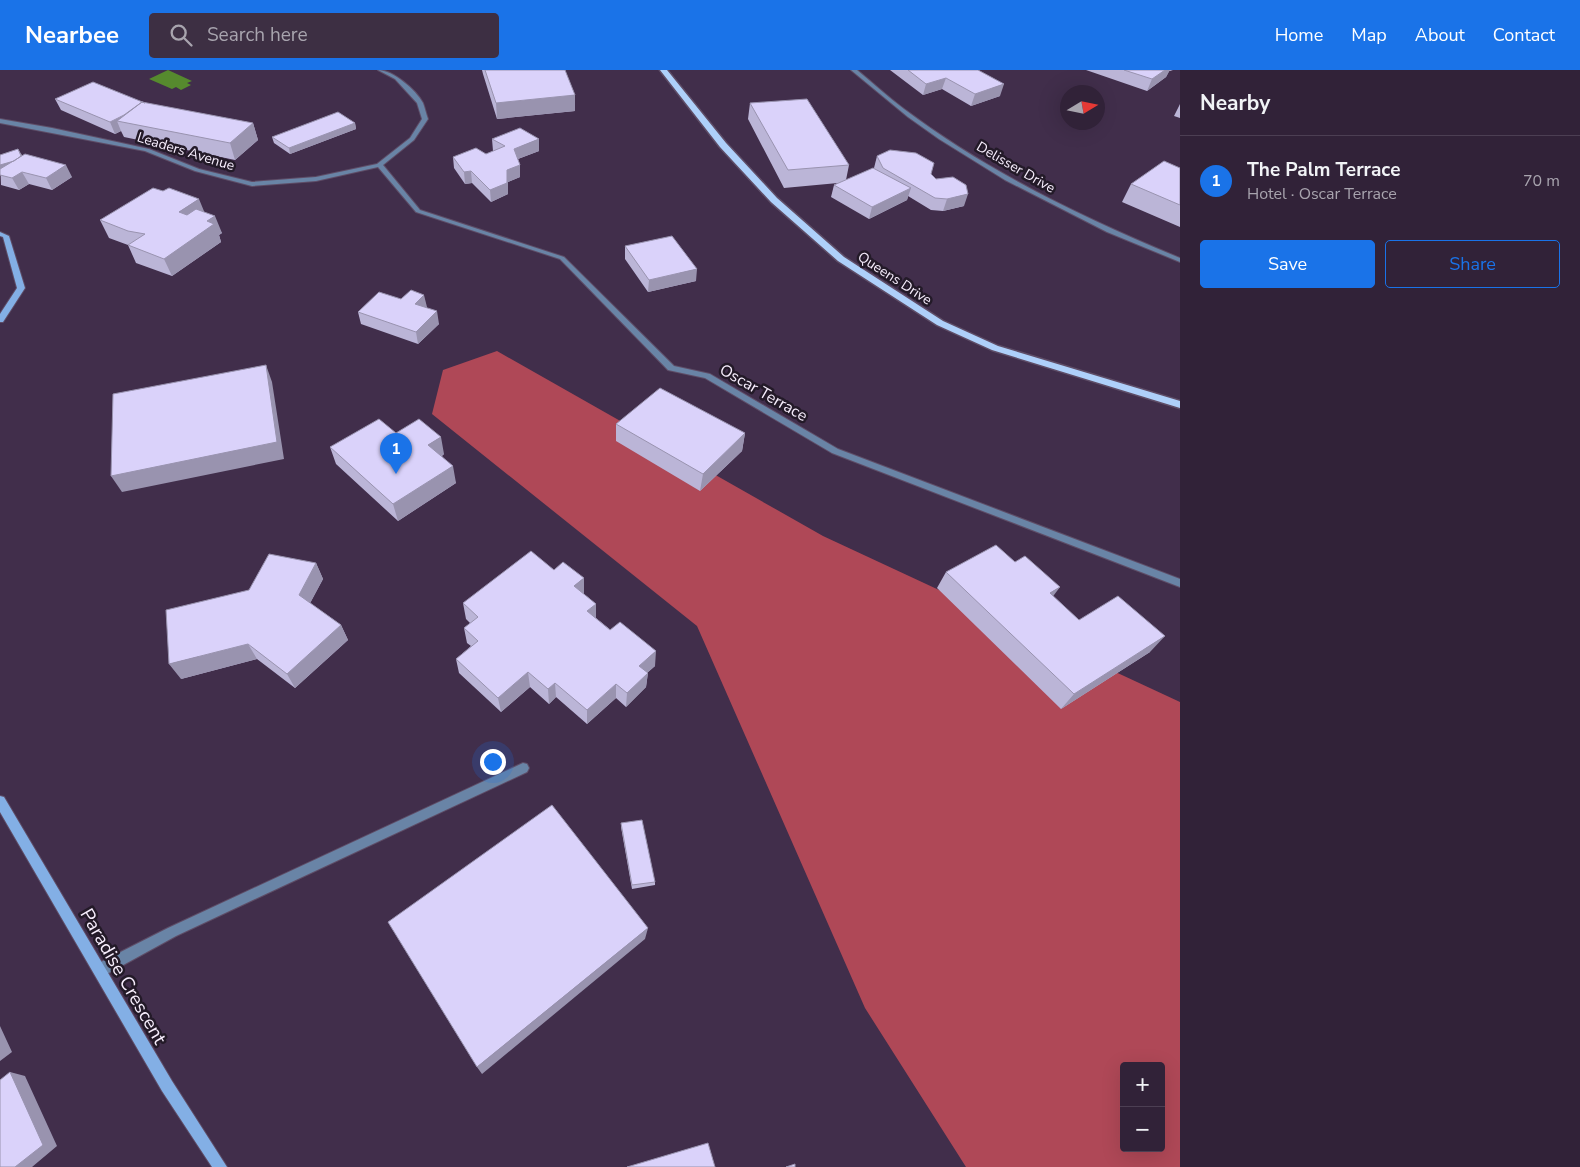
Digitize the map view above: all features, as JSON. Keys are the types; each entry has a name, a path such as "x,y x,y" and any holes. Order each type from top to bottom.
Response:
{"main road":[{"name":"Queens Drive","path":"664,70 723,145 774,200 841,259 940,323 995,348 1180,406"}],"street":[{"name":"Leaders Avenue","path":"0,122 52,130 147,150 197,170 252,184 316,179 379,165 412,139 425,119 420,103 397,78 380,70"},
{"name":"Delisser Drive","path":"854,70 908,115 1000,174 1075,215 1131,241 1180,260"},
{"name":"Oscar Terrace","path":"379,165 418,211 562,258 672,368 707,376 835,451 1180,583"},
{"path":"0,234 6,236 21,288 0,320"},
{"path":"100,970 181,928 522,768"},
{"name":"Paradise Crescent","path":"0,801 167,1086 220,1167"}],"shaded area":[{"path":"168,70 192,81 187,83 191,85 181,90 176,87 172,89 149,79"},
{"path":"497,351 823,536 1180,702 1180,1167 966,1167 865,1008 697,626 432,414 443,370"}],"building":[{"path":"485,70 565,70 575,95 496,103"},
{"path":"908,70 978,70 1004,84 975,94 946,78 926,84"},
{"path":"1124,70 1165,70 1152,79"},
{"path":"93,82 145,103 142,102 110,122 55,99"},
{"path":"807,99 849,165 788,170 750,103"},
{"path":"142,102 253,123 230,143 117,121"},
{"path":"338,112 355,123 289,148 272,137"},
{"path":"520,128 539,139 514,149 520,165 507,170 507,183 490,190 471,171 464,172 453,157 476,148 486,154 505,146 492,139"},
{"path":"18,149 21,156 14,161 0,165 0,155"},
{"path":"890,150 916,153 934,163 931,174 936,179 953,177 966,185 968,194 947,199 935,198 883,168 877,156"},
{"path":"25,154 66,165 46,178 22,172 12,178 0,175 0,169"},
{"path":"1164,161 1180,168 1180,205 1131,184"},
{"path":"873,168 911,188 872,207 834,185"},
{"path":"153,188 163,191 169,188 199,199 179,212 187,215 196,209 215,216 207,221 214,224 164,259 128,245 145,234 128,231 100,220"},
{"path":"672,236 697,269 649,280 625,246"},
{"path":"411,290 424,295 415,304 437,311 416,332 358,312 379,292 401,299"},
{"path":"266,365 277,442 111,476 113,394"},
{"path":"660,388 745,433 703,474 616,424"},
{"path":"379,419 396,433 419,419 441,437 428,445 453,466 393,504 330,447"},
{"path":"996,545 1015,562 1025,556 1060,587 1050,593 1079,620 1118,596 1165,636 1074,694 946,572"},
{"path":"531,551 554,570 563,562 584,578 574,586 596,604 587,611 610,630 620,622 656,651 639,666 648,673 627,693 616,684 587,710 555,683 548,689 528,672 498,698 456,659 478,641 464,628 478,617 463,603"},
{"path":"269,554 316,563 299,595 341,625 287,674 248,644 169,664 166,610 249,590"},
{"path":"552,805 648,928 477,1067 388,922"},
{"path":"642,820 655,882 632,885 621,823"},
{"path":"10,1072 43,1145 15,1167 0,1167 0,1080"},
{"path":"708,1143 715,1167 627,1167"}],"place":[{"name":"The Palm Terrace","path":"396,474"}]}
